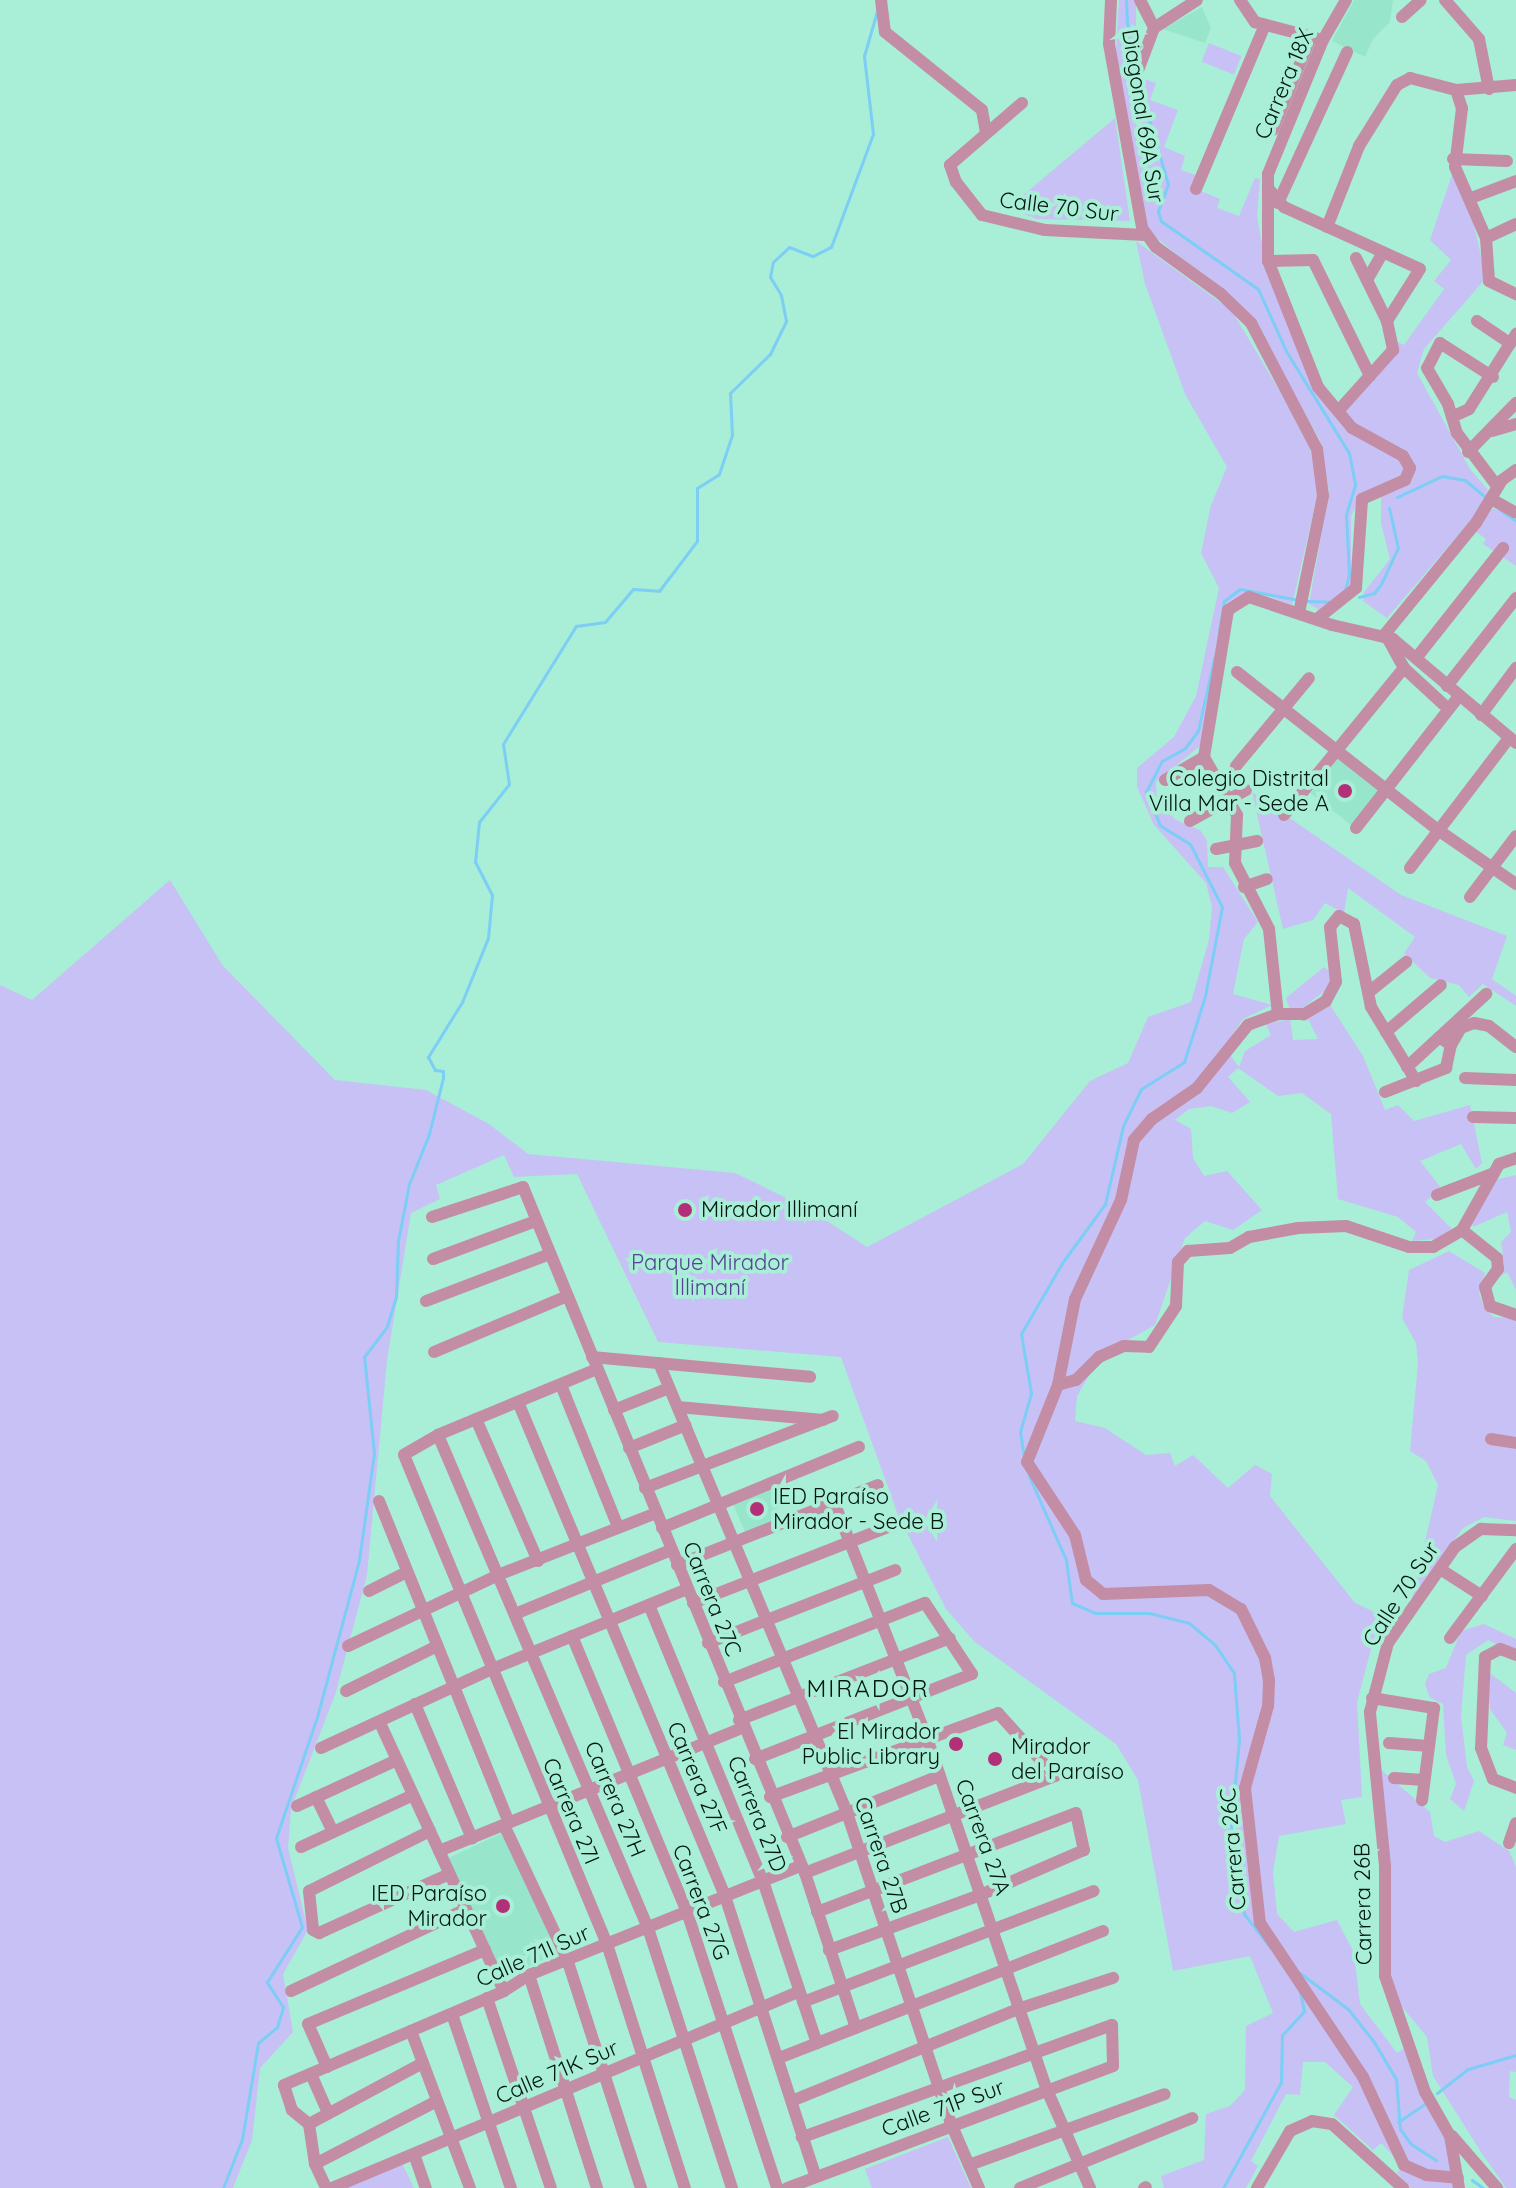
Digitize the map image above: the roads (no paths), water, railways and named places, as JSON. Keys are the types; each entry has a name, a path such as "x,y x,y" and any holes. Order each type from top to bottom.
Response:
{"street":[{"path":"881,0 885,32 982,110 986,133 1022,103"},
{"name":"Diagonal 69A Sur","path":"1111,0 1112,63 1145,235 1251,323 1317,449 1322,506 1301,603"},
{"path":"1140,0 1154,28"},
{"path":"1136,76 1154,28 1197,0"},
{"path":"1240,0 1260,23 1317,39"},
{"name":"Carrera 18X","path":"1273,130 1317,39 1346,0"},
{"path":"1402,17 1421,0"},
{"path":"1445,0 1479,39 1489,89"},
{"path":"1196,189 1260,23"},
{"name":"Carrera 18X","path":"1268,261 1268,188 1272,164 1317,39"},
{"path":"1278,203 1347,52"},
{"path":"1327,227 1349,169 1389,93 1410,78 1456,90 1516,85"},
{"path":"1456,90 1462,108 1453,159 1486,238 1489,281 1516,294"},
{"name":"Calle 70 Sur","path":"986,133 950,165 963,193 988,220 1012,220 1045,230 1145,235"},
{"path":"1453,159 1507,161"},
{"path":"1471,198 1516,181"},
{"path":"1268,188 1278,203 1420,269 1387,321"},
{"path":"1486,238 1516,224"},
{"path":"1367,280 1383,252"},
{"path":"1340,409 1393,350 1387,321 1356,258"},
{"path":"1317,619 1356,588 1362,499 1405,480 1410,468 1403,456 1352,428 1312,376 1268,261 1313,260 1370,376"},
{"path":"1452,417 1469,409 1493,377 1513,339 1477,321"},
{"path":"1493,377 1440,343 1427,368 1468,452 1497,486"},
{"path":"1468,452 1516,403"},
{"path":"1490,431 1516,424"},
{"path":"1385,634 1491,503 1497,486 1516,470"},
{"path":"1491,503 1516,513"},
{"path":"1417,657 1503,548"},
{"path":"1410,868 1438,830 1514,741 1417,657 1385,634 1317,619 1301,603 1255,597 1233,603 1204,757 1237,815 1235,863 1244,887 1269,929 1278,1014 1316,1009 1334,987 1337,966 1330,927 1339,916 1350,919 1355,927 1371,1007 1416,1081"},
{"path":"1447,686 1516,598"},
{"path":"1385,634 1404,668 1443,704"},
{"path":"1284,815 1404,668"},
{"path":"1481,715 1516,668"},
{"path":"1237,672 1438,830 1516,884"},
{"path":"1236,766 1309,678"},
{"path":"1356,828 1459,696"},
{"path":"1165,780 1204,757"},
{"path":"1190,821 1246,790"},
{"path":"1470,897 1516,836"},
{"path":"1216,849 1257,841"},
{"path":"1244,887 1267,879"},
{"path":"1369,992 1406,962"},
{"path":"1386,1032 1441,985"},
{"path":"1407,1067 1486,994"},
{"name":"Carrera 26C","path":"1278,1014 1248,1025 1197,1088 1143,1127 1129,1153 1121,1200 1075,1299 1058,1385 1027,1462 1044,1495 1075,1535 1086,1580 1103,1594 1209,1590 1241,1609 1265,1658 1269,1680 1268,1706 1245,1788 1255,1908 1260,1923 1302,1981 1326,2027 1363,2077 1404,2165 1426,2175 1458,2183"},
{"path":"1385,1092 1446,1068 1451,1045 1461,1028 1474,1023 1489,1026 1516,1047"},
{"path":"1439,1037 1451,1045"},
{"path":"1465,1078 1516,1080"},
{"path":"1473,1117 1516,1118"},
{"path":"1058,1385 1076,1380 1099,1357 1124,1346 1149,1347 1176,1306 1178,1262 1188,1251 1230,1248 1249,1237 1298,1228 1346,1226 1427,1249 1462,1230 1494,1173 1503,1162 1516,1158"},
{"path":"1437,1195 1494,1173"},
{"name":"Carrera 27C","path":"432,1217 523,1187 802,1869 856,2028"},
{"path":"433,1259 536,1221"},
{"path":"1462,1230 1497,1258 1498,1269 1485,1287 1488,1303 1500,1314 1516,1315"},
{"path":"426,1301 550,1254"},
{"path":"434,1352 567,1296"},
{"path":"438,1435 561,1385 594,1363 659,1363 810,1377"},
{"name":"Carrera 27B","path":"659,1363 721,1504 847,1813 952,2126 979,2188"},
{"path":"561,1385 618,1527"},
{"path":"614,1410 669,1388"},
{"name":"Carrera 27F","path":"518,1402 725,1896 794,2100 814,2181"},
{"path":"645,1488 703,1463 828,1418 678,1407"},
{"path":"476,1419 538,1561"},
{"path":"629,1448 686,1425"},
{"name":"Carrera 27I","path":"438,1435 404,1455 546,1807 607,1944 685,2188"},
{"name":"Carrera 27H","path":"438,1435 648,1928 732,2188"},
{"path":"1491,1439 1516,1443"},
{"path":"662,1528 859,1447"},
{"path":"677,1565 878,1485"},
{"path":"379,1501 506,1824 567,1959 641,2188"},
{"name":"Carrera 27A","path":"834,1502 883,1619 927,1738 995,1928 1047,2090 1090,2188"},
{"path":"348,1646 498,1575 656,1513"},
{"path":"693,1603 898,1523"},
{"name":"Calle 70 Sur","path":"1377,1788 1369,1742 1372,1698 1388,1643 1462,1539 1481,1529 1516,1530"},
{"path":"1450,1638 1516,1549"},
{"path":"515,1614 671,1550"},
{"path":"1440,1569 1482,1596"},
{"path":"708,1643 767,1617 895,1570"},
{"path":"369,1591 407,1572"},
{"path":"321,1748 492,1669 687,1589"},
{"path":"724,1682 925,1603 972,1674 755,1759"},
{"name":"Carrera 27D","path":"649,1605 763,1881 817,2043"},
{"name":"Carrera 27G","path":"572,1636 687,1912 777,2188"},
{"path":"439,1851 705,1743 799,1696 950,1638"},
{"path":"346,1691 437,1646"},
{"path":"1516,1655 1500,1649 1488,1652 1483,1666 1481,1748 1493,1779 1516,1788"},
{"path":"1372,1698 1434,1708 1422,1800"},
{"path":"415,1704 472,1838"},
{"name":"Calle 71I Sur","path":"309,2124 292,2110 284,2085 504,1991 529,1975 567,1959 763,1881 860,1852 1055,1776 998,1713 927,1738"},
{"path":"380,1723 504,1991"},
{"path":"770,1797 927,1738"},
{"path":"1389,1743 1429,1746"},
{"path":"297,1806 397,1760"},
{"path":"787,1837 939,1776"},
{"path":"1394,1778 1424,1780"},
{"name":"Carrera 26B","path":"1377,1788 1387,1904 1385,1976 1425,2092 1448,2131 1454,2148 1458,2183"},
{"path":"301,1847 413,1795"},
{"path":"316,1797 333,1832"},
{"path":"817,1912 1075,1811 1084,1850 983,1894 829,1950"},
{"path":"1509,1843 1516,1823"},
{"path":"430,1831 309,1891 309,1916 319,1933 449,1874"},
{"name":"Calle 71K Sur","path":"329,2188 762,2008 842,1988 1093,1891"},
{"path":"291,1991 466,1909"},
{"path":"779,2058 1103,1931"},
{"path":"327,2067 308,2024 485,1950"},
{"path":"529,1975 597,2188"},
{"path":"794,2100 1021,2008 1113,1978"},
{"path":"487,1998 551,2188"},
{"path":"452,2014 511,2188"},
{"name":"Calle 71P Sur","path":"787,2188 814,2181 1113,2066 1112,2025 1035,2050"},
{"path":"411,2031 470,2188"},
{"path":"802,2137 1035,2050"},
{"path":"329,2188 315,2164 309,2124 423,2063"},
{"path":"311,2074 328,2113"},
{"path":"969,2165 1165,2094"},
{"path":"315,2164 437,2101"},
{"path":"1020,2188 1192,2118"},
{"path":"1257,2188 1290,2131 1312,2121 1332,2124 1403,2188"},
{"path":"1448,2131 1497,2188"},
{"path":"414,2154 426,2188"}],"waterway":[{"path":"1126,0 1130,83 1149,120 1168,184 1158,212 1161,221 1258,289 1286,351 1349,453 1355,485 1346,515 1349,574 1345,590"},
{"path":"223,2188 242,2139 258,2043 277,2027 283,2007 267,1982 302,1927 276,1838 317,1717 359,1560 374,1453 364,1357 387,1326 396,1297 398,1241 409,1184 429,1134 443,1078 443,1071 435,1070 428,1057 462,1002 488,938 492,895 475,862 479,822 509,784 503,744 576,626 605,622 633,589 659,591 697,541 697,488 719,474 732,435 730,393 770,354 786,321 781,295 770,277 773,262 789,247 813,256 831,247 873,134 864,56 877,11"},
{"path":"1397,497 1442,476 1465,480 1488,499"},
{"path":"1359,597 1374,593 1398,548 1389,508"},
{"path":"1499,509 1516,521"},
{"path":"1219,632 1224,601 1240,589 1299,600"},
{"path":"1306,601 1330,602"},
{"path":"1024,1457 1020,1432 1031,1393 1021,1334 1062,1263 1105,1204 1123,1126 1141,1089 1184,1062 1205,996 1222,907 1190,844 1160,825 1146,792 1162,761 1185,748 1198,731 1214,658"},
{"path":"1029,1476 1066,1560 1072,1603 1095,1613 1149,1613 1189,1623 1215,1645 1234,1673 1239,1740 1231,1824 1244,1914 1270,1947"},
{"path":"1300,1973 1348,2009 1374,2042 1396,2079 1400,2129 1411,2144 1436,2160"},
{"path":"1223,2188 1281,2082 1282,2035 1304,2011 1300,1992"},
{"path":"1437,2093 1468,2069 1516,2055"},
{"path":"1398,2122 1428,2102"},
{"path":"1472,2180 1483,2188"}],"place":[{"name":"Colegio Distrital Villa Mar - Sede A","path":"1345,791"},
{"name":"Mirador Illimaní","path":"685,1210"},
{"name":"IED Paraíso Mirador - Sede B","path":"757,1509"},
{"name":"El Mirador Public Library","path":"956,1744"},
{"name":"Mirador del Paraíso","path":"995,1759"},
{"name":"IED Paraíso Mirador","path":"503,1906"}],"district":[{"name":"MIRADOR","path":"868,1689"}],"park label":[{"name":"Parque Mirador Illimaní","path":"710,1274"}]}
